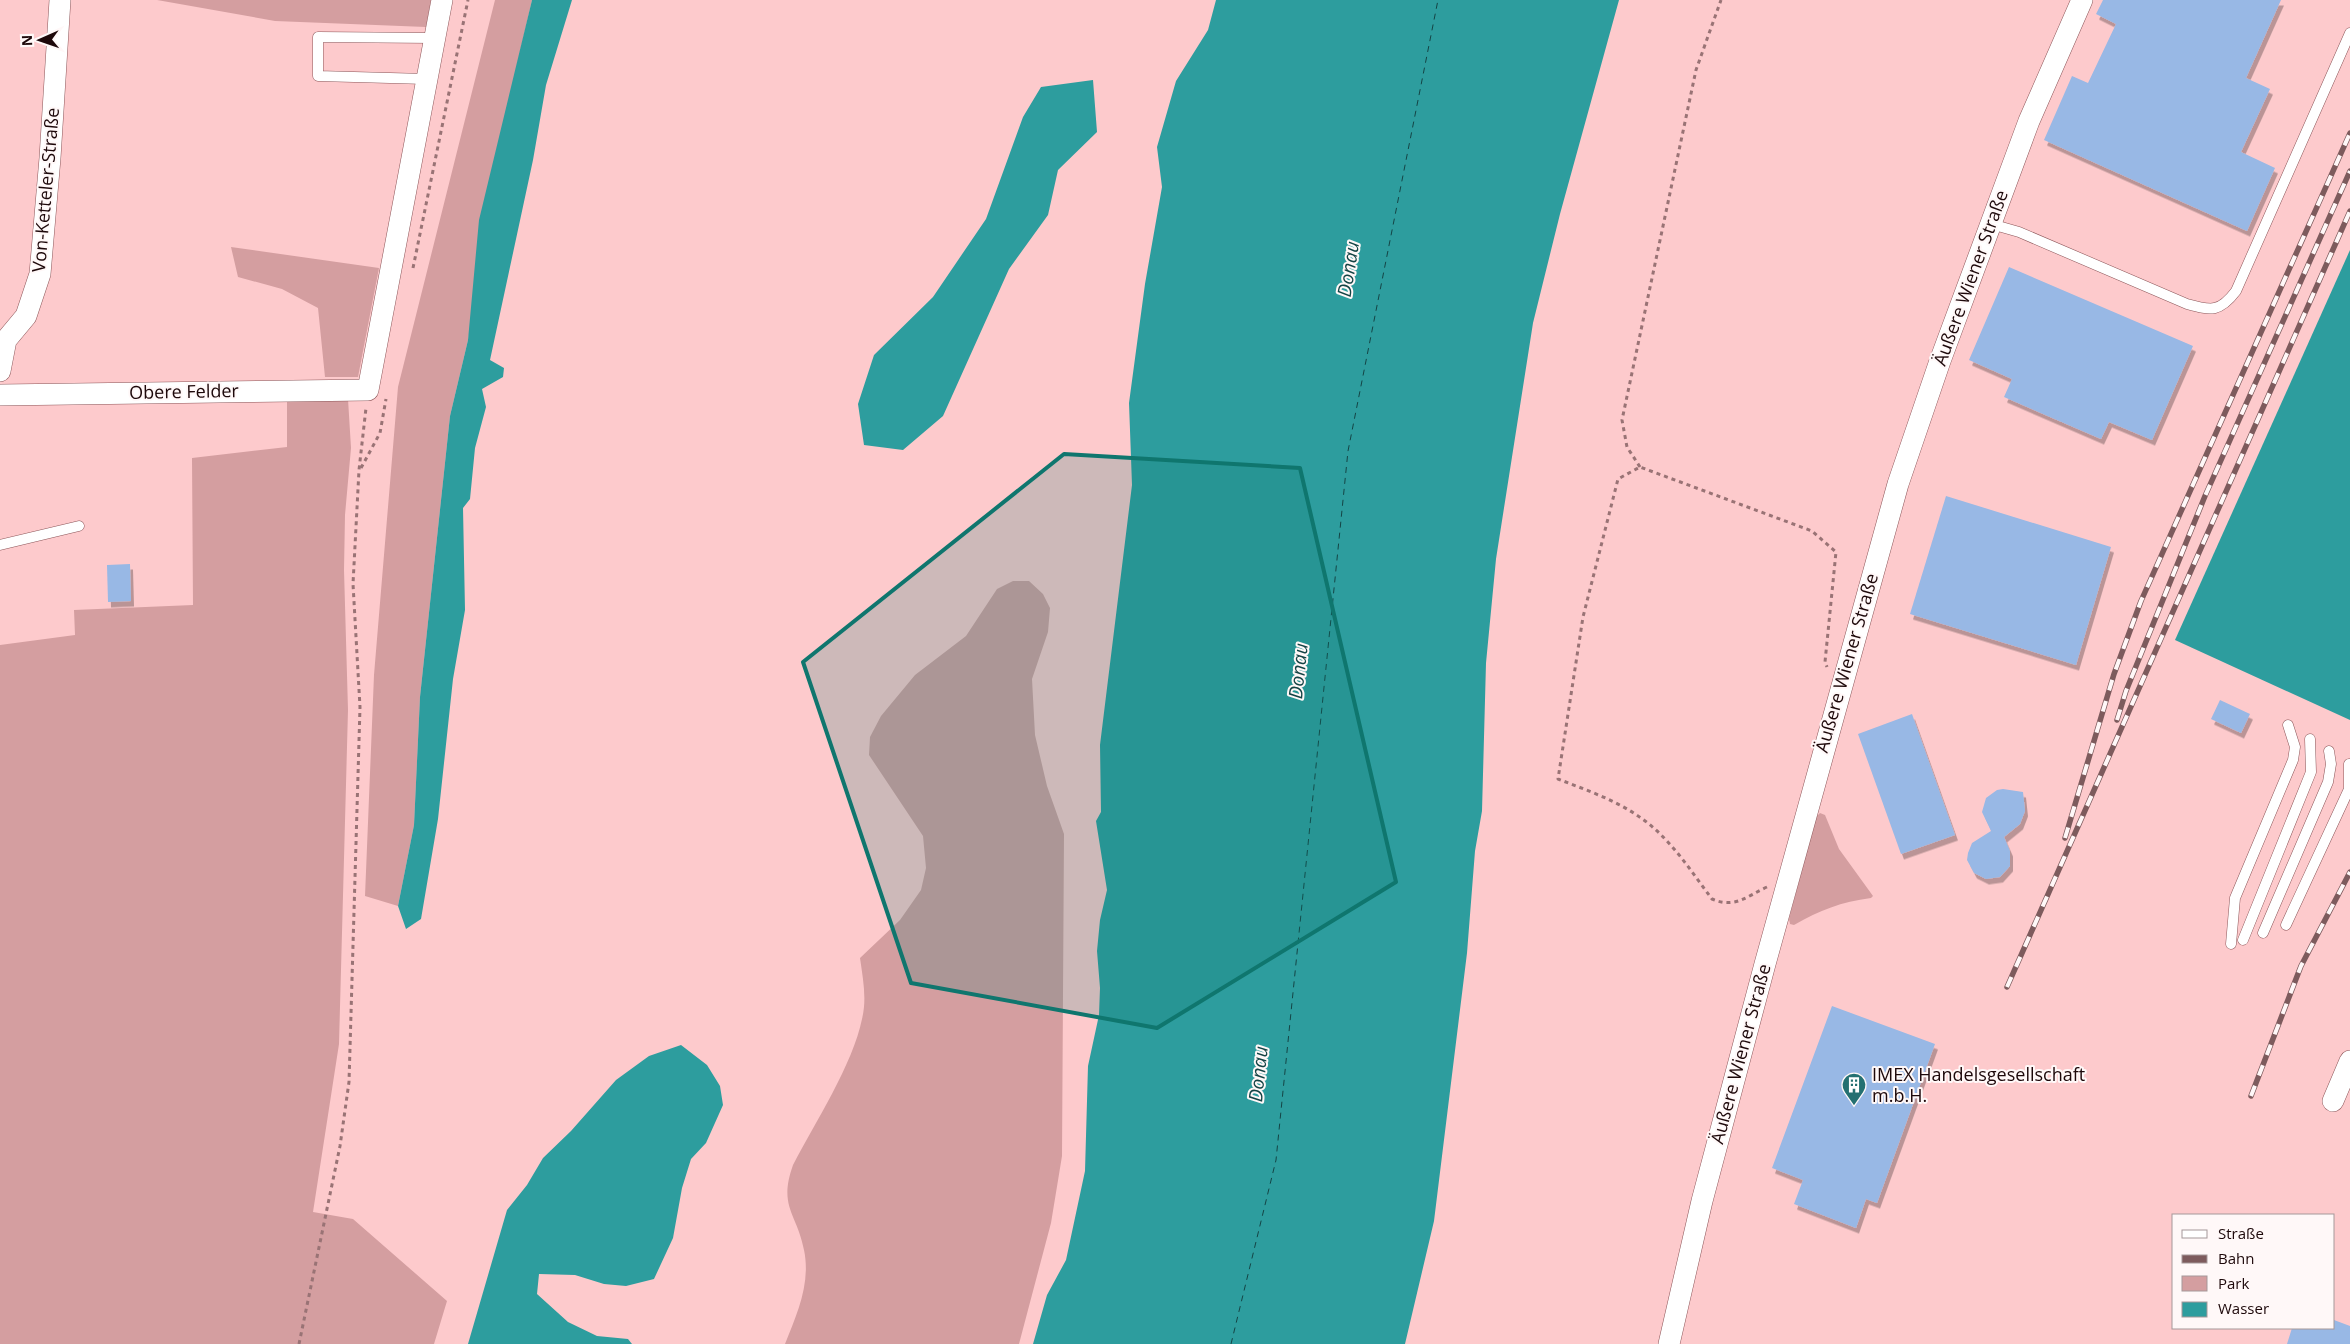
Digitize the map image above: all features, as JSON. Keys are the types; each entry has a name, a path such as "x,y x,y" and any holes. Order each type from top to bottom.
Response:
{"street":[{"name":"Von-Ketteler-Straße","path":"0,371 6,340 26,316 40,274 50,158 60,0"},
{"path":"368,390 442,0"},
{"name":"Äußere Wiener Straße","path":"1670,1344 1702,1201 1785,891 1898,484 1940,361 2030,120 2082,0"},
{"name":"Obere Felder","path":"0,395 368,390"},
{"path":"2333,1101 2350,1061"}],"lane":[{"path":"1991,224 2019,232 2187,304 2207,310 2225,305 2236,291 2350,33"},
{"path":"426,79 318,76 318,37 434,38"},
{"path":"0,545 79,526"},
{"path":"2231,944 2235,898 2293,760 2295,747 2288,725"},
{"path":"2243,940 2311,772 2310,739"},
{"path":"2263,933 2328,782 2331,764 2329,751"},
{"path":"2286,925 2349,789 2349,764"}],"path":[{"path":"1720,0 1696,70 1622,420 1627,447 1640,466 1812,531 1836,552 1825,662 1839,694"},
{"path":"299,1344 340,1146 349,1082 360,707 353,584 359,470 368,390"},
{"path":"1640,466 1618,479 1583,616 1558,779 1602,796 1641,818 1665,839 1712,898 1723,903 1738,903 1766,887 1785,891"}],"highlighted area":[{"path":"1064,454 1300,468 1396,882 1157,1028 911,983 803,662"}],"green space":[{"path":"157,0 431,0 426,27 275,21"},
{"path":"495,0 532,0 514,78 468,340 450,416 420,697 414,825 398,906 365,896 374,675 398,387"},
{"path":"231,247 379,268 358,377 325,377 318,308 282,289 238,277"},
{"path":"348,399 351,448 345,515 344,570 348,710 339,1044 313,1212 353,1219 447,1301 434,1344 0,1344 0,645 75,635 74,610 193,605 192,458 287,447 287,401"},
{"path":"1013,581 1029,581 1043,594 1050,608 1048,632 1032,679 1035,735 1047,786 1064,834 1062,1156 1051,1223 1019,1344 785,1344 802,1298 806,1274 806,1262 801,1237 788,1201 787,1191 793,1165 851,1055 862,1019 864,1004 860,958 900,920 921,890 926,868 923,836 869,755 870,737 881,716 915,675 966,636 997,589"},
{"path":"1820,813 1825,815 1839,849 1873,896 1831,907 1794,925 1790,924 1789,919 1816,817"}],"water":[{"path":"532,0 572,0 546,85 533,160 490,360 504,368 503,377 482,389 486,407 475,448 470,499 463,508 465,610 453,679 438,819 421,919 406,929 398,906 414,825 420,697 450,416 468,340 479,220"},
{"name":"Donau","path":"1216,0 1619,0 1560,214 1533,323 1496,559 1486,663 1482,811 1475,851 1467,953 1434,1221 1405,1344 1033,1344 1047,1295 1066,1260 1085,1171 1088,1066 1099,1015 1100,988 1097,951 1100,920 1107,890 1096,821 1101,812 1100,745 1132,485 1129,403 1145,284 1162,187 1157,147 1176,81 1208,30"},
{"path":"1093,80 1097,132 1058,170 1048,215 1009,269 943,416 903,450 864,445 858,404 874,355 933,297 986,219 1023,117 1041,87"},
{"path":"2350,250 2350,720 2175,640"},
{"path":"681,1045 707,1065 720,1086 723,1105 706,1143 691,1159 682,1188 673,1238 654,1279 626,1286 604,1284 575,1275 539,1274 537,1294 568,1322 597,1336 628,1339 632,1344 468,1344 507,1210 527,1185 543,1158 571,1131 616,1080 649,1056"}],"building":[{"path":"2103,0 2281,0 2246,78 2270,89 2241,152 2275,168 2247,231 2044,140 2072,76 2088,83 2116,24 2096,14"},
{"path":"2009,267 2193,346 2152,440 2109,422 2101,439 2004,397 2012,379 1969,360"},
{"path":"1946,496 2111,547 2076,665 1910,614"},
{"path":"130,564 131,601 108,602 107,565"},
{"path":"2220,700 2250,714 2241,733 2211,719"},
{"path":"1912,714 1955,835 1901,854 1858,734"},
{"path":"1997,790 2023,792 2025,811 2020,824 2004,837 2010,851 2010,866 2000,877 1986,879 1974,873 1967,860 1968,853 1972,843 1991,831 1982,812 1986,798"},
{"name":"IMEX Handelsgesellschaft m.b.H.","path":"1832,1006 1935,1044 1877,1203 1866,1199 1856,1228 1794,1204 1803,1180 1772,1168"},
{"path":"2335,1320 2350,1326 2350,1344 2287,1344 2292,1329 2335,1329"}],"ferry route":[{"path":"1231,1344 1276,1160 1348,451 1438,0"}],"railway":[{"path":"2065,838 2114,674 2141,601 2350,133"},
{"path":"2117,720 2126,691 2205,496 2350,171"},
{"path":"2007,987 2350,211"},
{"path":"2251,1096 2301,966 2350,872"}],"place":[{"name":"IMEX Handelsgesellschaft m.b.H.","path":"1854,1106"}]}
